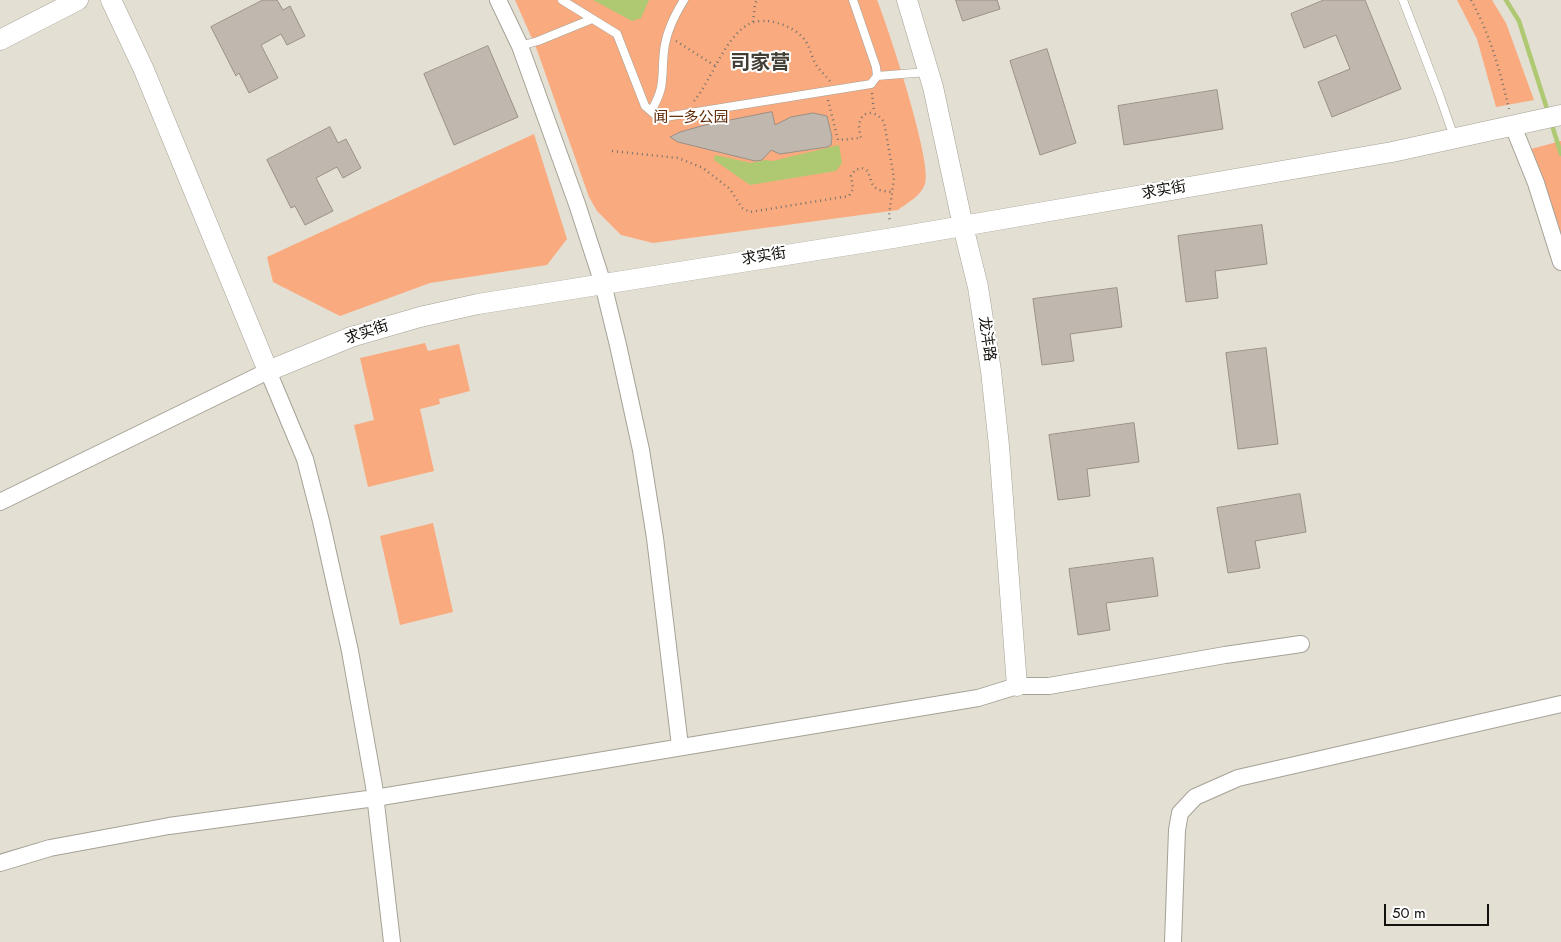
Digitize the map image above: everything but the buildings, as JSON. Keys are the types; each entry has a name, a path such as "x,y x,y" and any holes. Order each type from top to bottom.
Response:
{"street":[{"path":"0,40 78,0"},
{"path":"111,0 144,70 305,459 350,651 375,798 392,942"},
{"path":"498,0 520,46 577,204 603,284 618,345 641,450 655,538 680,746"},
{"name":"龙沣路","path":"907,0 928,72 978,288 991,371 999,446 1017,686"},
{"name":"求实街","path":"0,502 268,371 351,337 420,317 478,304 893,238 1392,152 1561,115"},
{"path":"1519,125 1561,262"},
{"path":"0,863 50,848 169,826 375,798 978,698 1017,686 1049,686 1225,655 1301,644"},
{"path":"1172,942 1177,830 1180,813 1195,797 1238,778 1561,704"}],"lane":[{"path":"562,0 617,34 645,106 659,118 871,84 877,76 876,67 853,0"},
{"path":"651,111 660,96 667,35 675,14 684,0"},
{"path":"1404,0 1454,139"},
{"path":"520,46 538,41 592,19"},
{"path":"877,76 928,72"}],"path":[{"path":"753,22 757,0"},
{"path":"1471,0 1481,17 1519,125"},
{"path":"684,114 704,89 728,44 739,32 753,22 774,22 799,34 807,42 816,64 838,89"},
{"path":"667,35 717,67"},
{"path":"871,84 874,113"},
{"path":"826,91 838,140 861,138 859,125 862,117 868,113 880,115 884,122 894,178 889,215 893,238"},
{"path":"612,151 678,158 703,168 730,189 742,208 750,212 850,196 854,189 851,176 856,170 862,168 868,171 872,185 877,190 892,192"}],"green space":[{"name":"闻一多公园","path":"515,0 877,0 916,124 926,171 925,184 913,199 898,210 653,243 621,235 597,211 589,197 537,50"},
{"path":"1457,0 1492,0 1506,23 1534,100 1496,107 1477,39"},
{"path":"534,134 567,239 547,265 430,283 340,316 273,282 267,257"},
{"path":"1561,141 1561,236 1531,149"},
{"path":"425,343 428,351 459,344 470,391 439,399 440,404 420,409 434,471 368,487 354,425 374,420 360,358"},
{"path":"433,523 453,612 400,625 380,536"}],"shaded area":[{"path":"593,0 649,0 641,18 632,21"},
{"path":"839,145 842,163 836,171 750,185 714,160 715,155 751,163 765,160 773,161"}],"waterway":[{"path":"1506,0 1519,21 1548,112"},
{"path":"1551,122 1561,154"}],"district":[{"name":"司家营","path":"760,64"}]}
